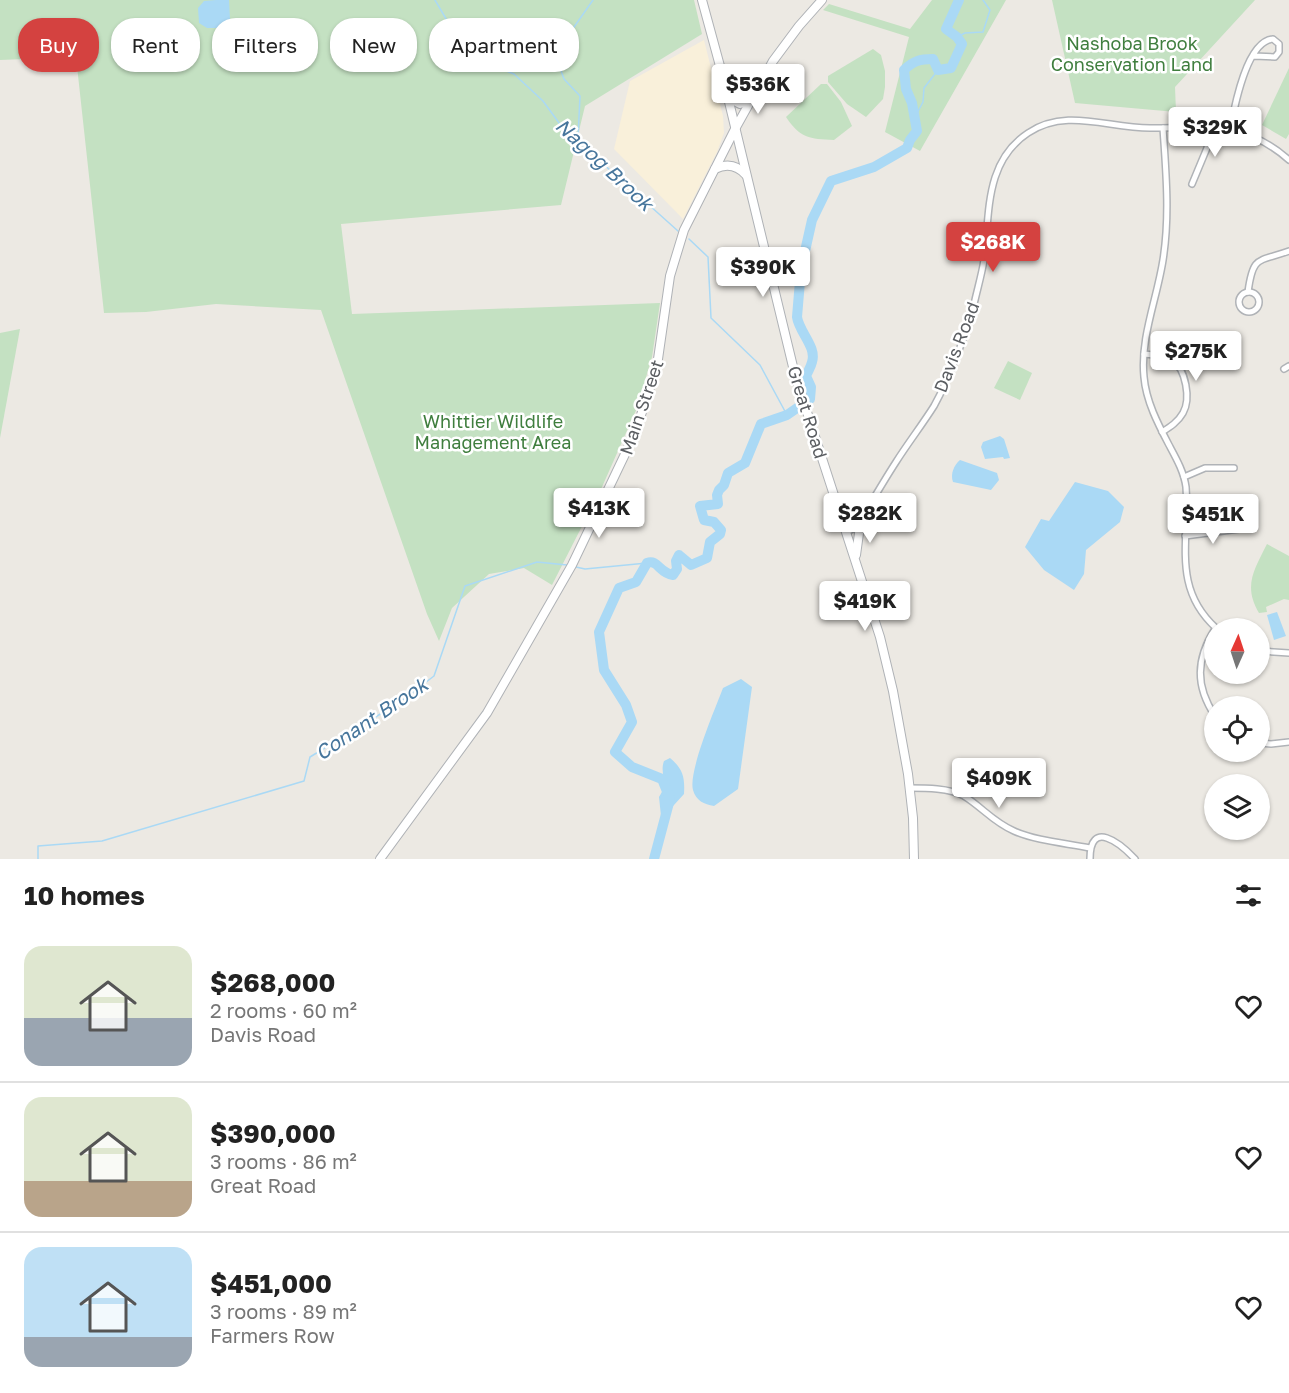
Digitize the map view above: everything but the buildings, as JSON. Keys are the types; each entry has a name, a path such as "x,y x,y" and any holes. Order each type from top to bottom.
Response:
{"main road":[{"name":"Great Road","path":"702,0 802,399 855,559 893,691 904,744 913,819 914,859"},
{"name":"Main Street","path":"380,859 487,713 572,565 641,415 657,366 670,276 689,218 750,101 783,46 820,1"},
{"path":"728,98 740,104 750,101"},
{"path":"715,169 730,165 747,176"},
{"path":"838,508 862,514"},
{"path":"855,559 860,526"}],"street":[{"path":"1230,130 1238,90 1245,71 1254,56 1266,40 1275,40 1279,44 1279,52 1275,57 1254,56"},
{"name":"Davis Road","path":"845,528 862,514 934,405 950,371 974,303 984,262 991,187 997,168 1007,152 1029,132 1065,119 1085,119 1133,128 1210,127 1249,135 1268,144 1289,160"},
{"path":"1192,184 1207,148 1210,127"},
{"path":"1162,128 1167,219 1162,270 1144,354 1146,391 1162,432 1184,477 1186,485 1184,564 1187,582 1197,606 1207,618"},
{"path":"1248,292 1257,263 1265,257 1289,251"},
{"path":"1144,354 1172,361 1182,372 1185,384 1186,407 1183,414 1162,432"},
{"path":"1184,477 1205,468 1234,468"},
{"name":"Davis Road","path":"860,526 862,514"},
{"path":"845,528 860,526"},
{"path":"1185,536 1239,529"},
{"path":"1204,649 1201,666 1205,696"},
{"path":"1270,652 1289,653"},
{"path":"1270,744 1289,742"},
{"path":"909,788 924,788 958,794 993,820 1012,830 1032,837 1090,848"},
{"path":"1090,859 1090,848 1097,839 1108,837 1135,859"}],"shaded area":[{"path":"704,40 723,116 724,133 717,152 683,219 614,149 630,81"}],"green space":[{"name":"Whittier Wildlife Management Area","path":"0,0 694,0 702,34 585,106 561,205 341,224 352,314 660,303 652,357 637,408 602,487 552,585 524,568 489,574 452,608 439,641 427,614 321,310 216,304 146,312 104,313 78,72 99,72 99,18 18,18 18,59 0,60"},
{"path":"932,0 1006,0 920,151 885,132 909,37 823,10 829,4 910,29"},
{"name":"Nashoba Brook Conservation Land","path":"1052,0 1255,0 1175,87 1176,112 1075,103"},
{"path":"873,49 881,55 885,71 885,87 883,99 866,117 847,104 828,82 828,76"},
{"path":"1289,68 1289,134 1286,139 1262,125"},
{"path":"821,84 827,84 841,102 852,126 834,140 806,136 796,129 786,117"},
{"path":"20,329 0,438 0,333"},
{"path":"1008,361 1032,373 1020,400 994,388"},
{"path":"1267,544 1289,556 1289,600 1284,599 1266,607 1267,612 1259,613 1254,603 1251,586 1255,570"}],"water":[{"path":"229,0 230,18 212,18 212,28 200,24 198,8 204,1"},
{"path":"1000,436 1004,439 1010,458 985,459 981,447 983,442"},
{"path":"960,460 997,473 999,480 991,490 953,482 953,470"},
{"path":"1075,482 1108,491 1124,507 1120,522 1086,550 1084,574 1074,590 1044,570 1025,547 1041,519 1049,521"},
{"path":"1277,612 1286,636 1274,640 1270,618 1267,615"},
{"path":"741,679 752,687 738,789 714,806 701,801 694,794 694,769 723,688"},
{"path":"670,758 682,774 684,794 664,816 661,816 659,797 664,787 663,766 664,761"}],"waterway":[{"name":"Nagog Brook","path":"435,0 468,56 514,74 543,101 562,127 678,231"},
{"path":"578,138 580,96 564,79 555,54 593,0"},
{"path":"654,859 670,799 662,779 632,767 615,752 632,722 626,705 604,670 599,632 619,588 636,582 647,563 654,563 668,574 673,575 677,569 676,561 679,555 691,565 707,558 710,542 720,534 721,530 714,522 704,520 700,506 718,504 717,495 728,473 745,463 761,424 787,415 810,399 811,387 806,376 813,356 797,317 801,269 812,220 831,181 874,167 907,148 917,131 912,103 906,89 904,70 920,60 928,59 933,59 938,70 951,68 962,44 946,29 959,0"},
{"path":"957,37 965,33 983,32 990,10 983,0"},
{"path":"915,117 923,102 924,88 938,70"},
{"name":"Nagog Brook","path":"689,239 708,257 711,318 760,365 787,415"},
{"name":"Conant Brook","path":"38,859 38,846 102,841 304,781 310,757 400,702 434,676 465,586 537,562 567,565"},
{"name":"Conant Brook","path":"576,567 585,569 647,563"}]}
